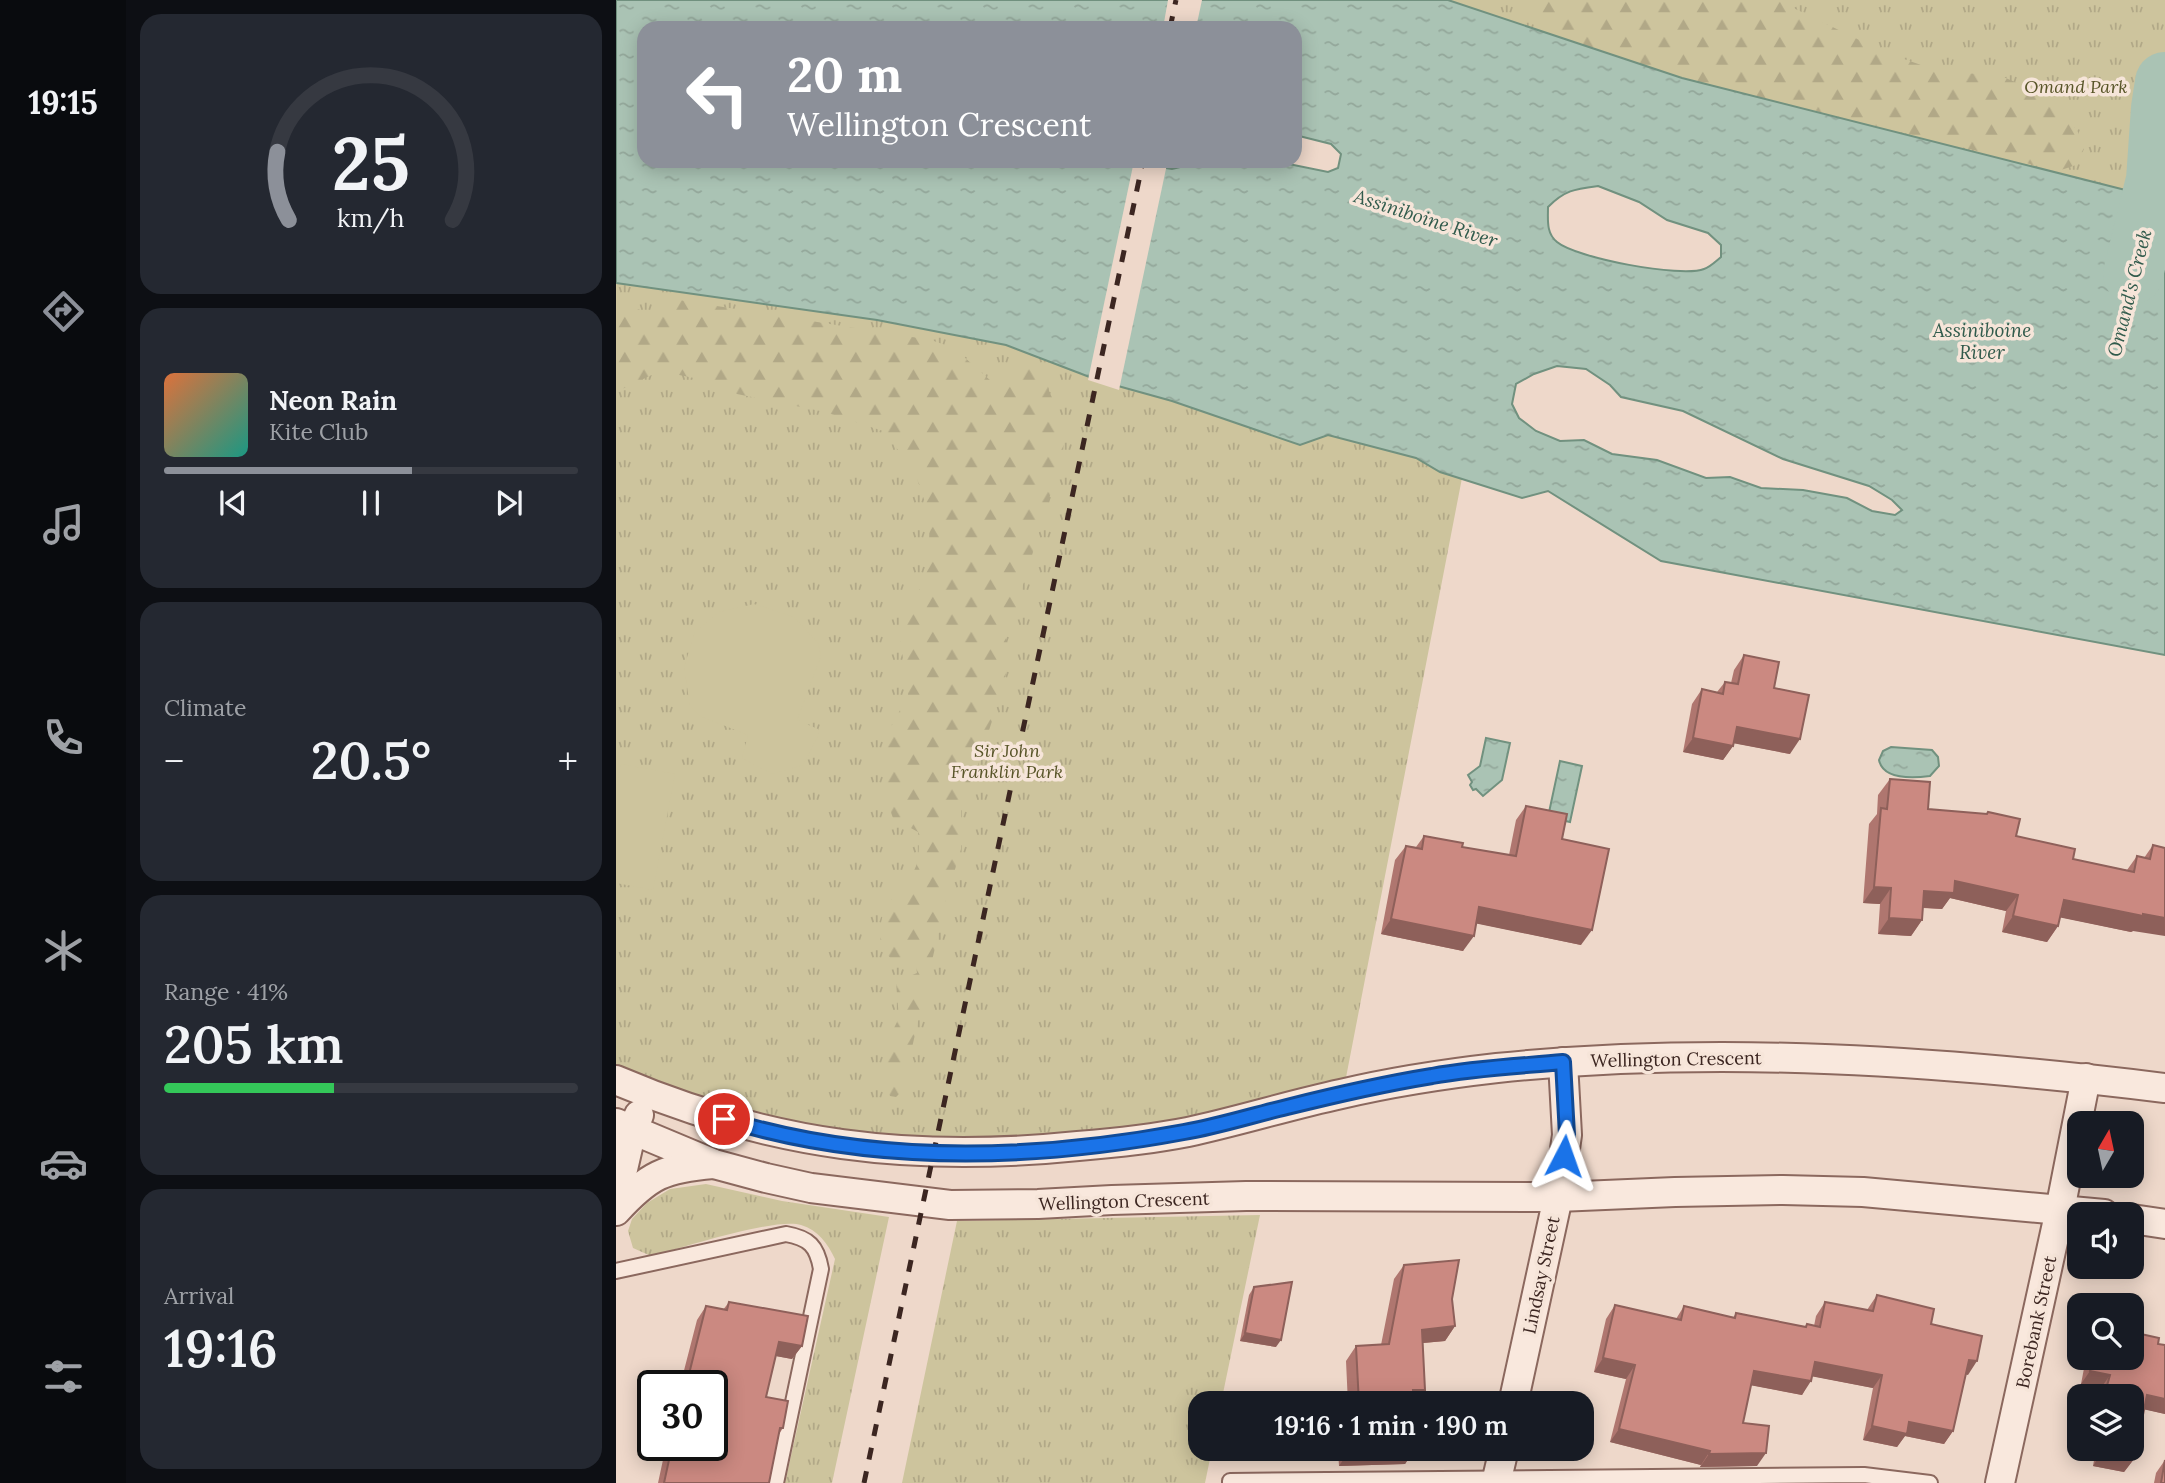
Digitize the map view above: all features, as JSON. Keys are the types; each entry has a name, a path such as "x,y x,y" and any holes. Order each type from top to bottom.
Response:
{"street":[{"name":"Wellington Crescent","path":"616,1080 750,1127 800,1139 895,1151 1011,1153 1187,1132 1343,1093 1435,1075 1563,1062 1650,1057 1815,1058 1944,1065 2165,1088"},
{"name":"Lindsay Street","path":"1516,1391 1558,1197 1567,1135 1563,1062"},
{"name":"Borebank Street","path":"2000,1483 2086,1079"},
{"path":"616,1200 624,1126 650,1094"},
{"name":"Wellington Crescent","path":"624,1126 715,1164 811,1188 950,1205 1246,1196 1558,1197 1769,1190 1863,1192 2067,1211"},
{"path":"616,1211 637,1188 656,1176 680,1167 715,1164"},
{"path":"2144,1221 2165,1224"},
{"path":"1497,1481 1501,1461"}],"lane":[{"path":"616,1271 786,1234 802,1237 813,1246 821,1269 776,1483"},
{"path":"1230,1483 1752,1480 1864,1475 1930,1483"}],"green space":[{"name":"Omand Park","path":"1448,0 2165,0 2165,200 1682,78"},
{"path":"1534,0 1777,0 1884,52 1941,72 1999,75 2051,98 2078,132 2084,149 2076,165 2058,171 1682,78 1537,30"},
{"name":"Sir John Franklin Park","path":"616,283 877,320 1006,345 1099,381 1172,401 1327,435 1416,458 1440,472 1462,478 1343,1093 1187,1132 895,1151 616,1080"},
{"path":"616,296 623,297 629,305 649,314 679,300 931,340 954,348 991,381 1002,385 1023,368 1033,366 1047,370 1049,391 1065,426 1063,453 1013,618 1004,633 1011,654 976,771 961,800 961,849 946,900 902,1091 896,1097 890,1096 882,1077 886,1044 899,1018 896,982 917,973 916,965 908,961 895,964 880,945 881,923 891,900 915,869 919,848 918,832 893,818 883,790 883,742 908,695 900,620 922,585 928,566 930,517 914,470 883,431 825,412 737,394 718,383 660,371 616,392"},
{"path":"754,604 794,617 818,643 821,656 797,720 818,729 819,734 803,765 772,774 742,758 748,735 700,716 690,706 684,667 695,632 719,612"},
{"path":"621,764 675,774 653,890 616,883 616,788"},
{"path":"706,1184 782,1201 889,1217 832,1483 785,1483 835,1259 822,1238 807,1227 789,1224 751,1229 651,1256 633,1248 628,1231 632,1219 647,1203 670,1189"},
{"path":"1260,1215 1223,1391 1188,1391 1188,1461 1210,1461 1205,1483 902,1483 957,1221"}],"water":[{"name":"Assiniboine River","path":"616,0 1448,0 1682,78 2165,200 2165,655 1661,561 1548,491 1522,498 1440,472 1416,458 1328,435 1300,445 1172,401 1100,381 1006,345 877,320 616,283","holes":["1598,186 1639,202 1667,220 1708,233 1721,245 1721,257 1704,269 1652,269 1606,260 1557,242 1548,226 1548,207 1565,194","1557,366 1586,369 1610,385 1621,397 1683,411 1783,459 1869,486 1892,500 1902,510 1895,515 1872,511 1847,498 1803,490 1761,488 1730,477 1706,478 1657,460 1612,454 1584,440 1560,441 1536,431 1519,418 1512,404 1516,384"]},
{"path":"1486,738 1510,743 1502,780 1483,796 1476,789 1473,790 1468,775 1480,766"},
{"path":"1891,747 1932,750 1938,757 1939,766 1930,776 1908,777 1893,774 1882,767 1879,760 1883,751"},
{"path":"1560,761 1582,766 1570,822 1548,817"}],"pier":[{"path":"1168,0 1202,0 1198,21 1164,21"},
{"path":"1133,168 1166,168 1119,390 1088,380"}],"building":[{"path":"1744,655 1779,662 1774,688 1809,695 1800,739 1737,727 1733,746 1693,738 1702,689 1723,694 1725,682 1738,684"},
{"path":"1890,779 1930,782 1928,809 1988,812 2020,819 2016,836 2075,849 2073,859 2134,872 2137,856 2150,859 2153,845 2165,848 2165,918 2064,900 2058,926 2013,916 2018,895 1955,881 1954,893 1924,891 1922,920 1889,918 1891,888 1874,887 1881,808 1887,809"},
{"path":"1526,806 1567,814 1562,839 1609,849 1592,930 1479,907 1474,936 1391,919 1406,846 1422,849 1424,836 1463,843 1462,847 1516,856"},
{"path":"1459,1260 1452,1299 1455,1326 1422,1330 1425,1390 1358,1391 1356,1346 1389,1344 1404,1265"},
{"path":"1292,1282 1281,1340 1245,1333 1254,1287"},
{"path":"1877,1295 1934,1309 1931,1324 1982,1336 1977,1361 1969,1360 1953,1431 1909,1422 1907,1434 1872,1426 1882,1375 1815,1362 1811,1381 1754,1371 1743,1423 1769,1426 1766,1453 1709,1454 1710,1451 1619,1429 1635,1365 1603,1358 1615,1305 1681,1320 1684,1306 1735,1318 1736,1313 1806,1327 1807,1324 1820,1327 1825,1302 1873,1311"},
{"path":"729,1302 808,1316 802,1346 779,1342 766,1397 788,1401 769,1483 664,1483 669,1461 728,1461 728,1370 690,1370 706,1306 727,1310"},
{"path":"2144,1335 2159,1338 2158,1344 2165,1345 2165,1399 2147,1395 2144,1410 2144,1384 2107,1384 2110,1375 2090,1371 2144,1370"},
{"path":"2165,1460 2165,1483 2161,1483"}],"waterway":[{"name":"Omand's Creek","path":"2133,274 2156,180 2165,82"}],"railway":[{"path":"1172,21 1176,0"},
{"path":"864,1483 1142,168"}],"route":[{"path":"724,1119 800,1139 895,1151 1011,1153 1187,1132 1343,1093 1435,1075 1563,1062 1567,1135 1564,1156"}]}
